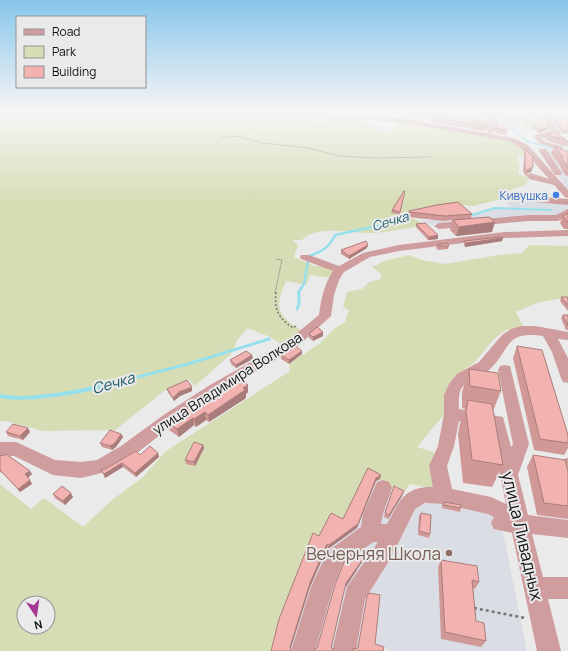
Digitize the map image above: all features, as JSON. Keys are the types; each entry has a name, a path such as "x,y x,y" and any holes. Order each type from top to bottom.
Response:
{"street":[{"path":"518,142 525,147 557,183 567,189"},
{"path":"542,142 559,148"},
{"path":"545,150 568,146"},
{"path":"545,150 552,165 567,189"},
{"path":"545,150 555,151 565,156"},
{"path":"531,175 532,177 557,183"},
{"path":"528,189 537,194 540,199"},
{"path":"516,198 568,202"},
{"path":"452,242 439,226 529,218 558,218 568,212"},
{"path":"529,218 542,233"},
{"path":"308,258 340,270 367,255 399,248 504,235 568,233"},
{"name":"улица Владимира Волкова","path":"0,449 16,449 53,467 81,470 100,467 127,451 170,418 291,345 325,316 328,295 333,280 340,270"},
{"path":"444,496 438,466 446,446 452,414 451,394 457,383 465,374 483,367 500,345 514,332 528,330 568,336"},
{"path":"549,334 559,352 568,378"},
{"path":"505,370 521,444 509,476"},
{"name":"улица Ливадных","path":"452,414 497,421 509,476 515,523 535,588 549,651"},
{"path":"370,532 373,514 383,488"},
{"path":"344,651 355,595 384,551 408,503 423,495 444,496 491,506 515,523 568,529"},
{"path":"303,651 322,587 335,558 370,532 392,534"},
{"path":"535,588 568,588"}],"path":[{"path":"264,142 308,148 339,156 377,158 431,157"},
{"path":"276,259 282,260 275,286 277,312 282,320 293,328 300,325 309,330"},
{"path":"470,607 542,621"}],"shaded area":[{"path":"540,142 568,142 568,150"},
{"path":"539,148 550,148 568,156 568,190"},
{"path":"521,200 568,204 568,211 555,216 526,216 428,225 421,221 464,214 470,215 493,207 511,207 506,202"},
{"path":"368,472 380,479 390,489 403,494 412,509 442,499 500,518 527,651 388,651 385,648 382,651 272,651 279,623"}],"green space":[{"path":"0,142 515,142 531,159 527,159 523,156 517,157 520,165 518,173 528,179 526,185 510,190 510,197 472,206 454,204 407,215 425,225 373,233 336,231 316,232 308,235 302,240 292,240 298,245 294,257 314,266 324,266 335,270 331,278 310,275 306,285 286,281 280,298 280,310 287,320 301,330 282,345 272,338 248,328 237,340 232,353 195,386 188,379 164,391 115,430 43,431 6,421 0,421"},
{"path":"530,245 568,246 568,297 537,303 516,312 524,328 506,330 495,338 473,364 455,376 446,392 447,411 417,447 434,452 435,489 410,484 403,494 368,472 343,523 331,517 272,651 0,651 0,484 31,509 44,498 83,527 112,500 143,477 166,451 290,371 289,364 319,344 335,328 345,322 349,310 343,307 347,292 362,289 369,282 381,279 381,274 372,267 384,261 409,255 422,260 445,264 499,255 522,253"}],"building":[{"path":"554,146 568,152 568,167 561,157 563,157"},
{"path":"525,149 533,157 533,167 527,170 528,173 525,168"},
{"path":"404,191 400,212 392,210"},
{"path":"458,202 472,214 445,216 409,212 437,205"},
{"path":"568,213 568,222 567,222 563,216"},
{"path":"489,217 495,222 459,227 453,220"},
{"path":"425,223 438,235 429,237 416,224"},
{"path":"503,238 466,243 464,241"},
{"path":"366,241 368,245 349,256 341,250"},
{"path":"447,243 449,246 437,245"},
{"path":"561,297 568,297 568,305"},
{"path":"563,315 568,315 568,326"},
{"path":"317,327 323,332 313,337 309,334"},
{"path":"295,346 302,351 289,360 281,355"},
{"path":"517,346 542,350 568,435 568,443 540,439"},
{"path":"246,351 252,355 236,365 230,360"},
{"path":"469,369 498,373 501,391 470,386"},
{"path":"240,378 248,385 243,388 245,390 208,415 205,412 177,429 167,422 217,389 219,391"},
{"path":"187,380 192,387 179,392 173,398 167,389"},
{"path":"468,400 492,404 503,465 472,460 466,411"},
{"path":"13,424 28,428 20,436 6,432"},
{"path":"110,430 121,434 115,443 110,446 100,443"},
{"path":"194,442 203,445 194,462 185,460"},
{"path":"150,446 158,453 135,473 122,463 104,474 101,470 136,451 140,455"},
{"path":"6,454 30,471 25,474 30,480 18,489 0,470 0,455 2,456"},
{"path":"533,455 565,460 568,471 568,506 544,503"},
{"path":"368,468 381,475 376,478 358,524 329,545 327,544 310,583 290,651 271,651 279,619 313,533 319,536 331,513 343,519"},
{"path":"62,486 71,493 63,501 53,494"},
{"path":"394,486 404,491 389,515 385,513"},
{"path":"444,502 461,505 461,508 444,505"},
{"path":"421,513 431,515 430,534 419,531"},
{"path":"356,554 363,559 346,583 331,648 334,649 333,651 313,651 317,648 335,585 344,562"},
{"path":"441,560 477,566 479,582 472,580 476,621 484,623 486,641 445,632"},
{"path":"369,593 380,595 375,644 384,647 383,651 352,651 352,649 358,648 367,596"}],"waterway":[{"path":"531,142 556,149"},
{"name":"Сечка","path":"469,216 495,208 551,210"},
{"name":"Сечка","path":"404,218 412,214"},
{"name":"Сечка","path":"298,293 304,284 309,256 325,248 331,243 335,235 396,222 404,218"},
{"name":"Сечка","path":"297,309 299,304 299,292"},
{"name":"Сечка","path":"103,386 188,364 269,339"},
{"name":"Сечка","path":"0,396 11,398 38,397 82,391 106,385"}],"place":[{"name":"Кивушка","path":"556,195"},
{"name":"Вечерняя Школа","path":"449,553"}]}
